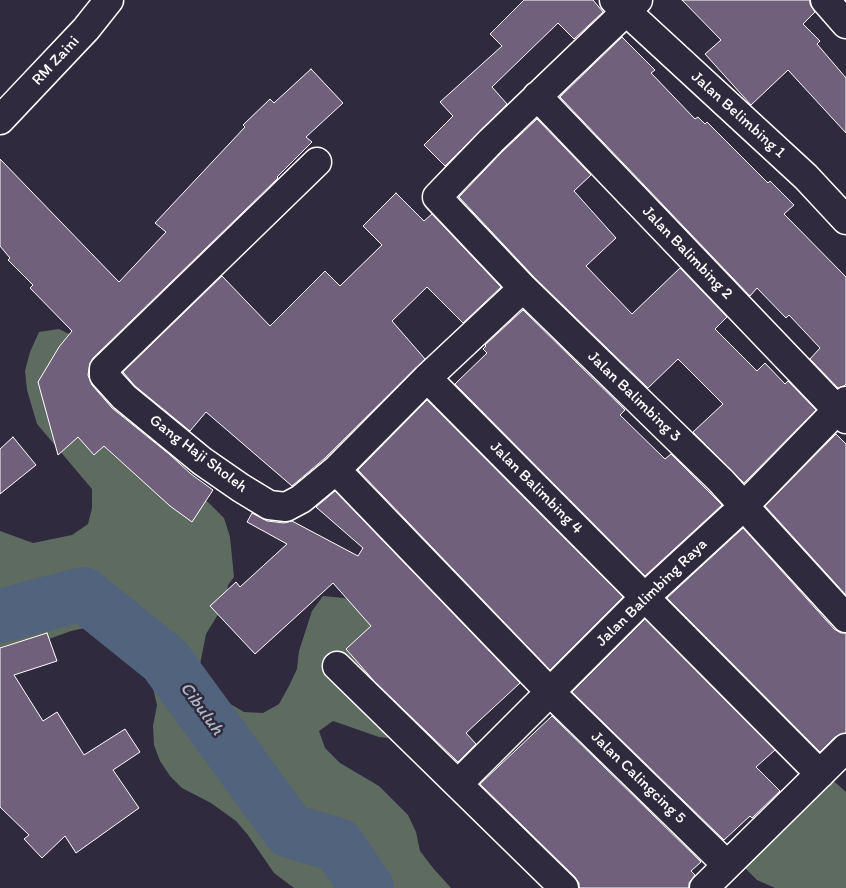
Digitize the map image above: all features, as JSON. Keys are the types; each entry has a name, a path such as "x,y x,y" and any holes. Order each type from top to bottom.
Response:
{"street":[{"name":"RM Zaini","path":"0,120 86,29 109,0"},
{"path":"825,0 846,24"},
{"path":"538,96 626,4"},
{"name":"Jalan Belimbing 1","path":"626,4 806,177 846,220"},
{"name":"Jalan Balimbing 3","path":"538,96 491,141 438,197 523,288 721,481 846,618"},
{"name":"Jalan Balimbing 2","path":"538,96 843,410"},
{"name":"Gang Haji Sholeh","path":"317,162 104,369 104,375 124,397 202,461 241,488 269,505 286,507 301,499 336,470 427,378 523,288"},
{"name":"Jalan Balimbing 4","path":"427,378 820,774"},
{"name":"Jalan Balimbing Raya","path":"458,784 645,597 744,506 843,410"},
{"name":"Jalan Calingcing 5","path":"336,470 550,692 727,865"},
{"path":"337,666 564,888"},
{"path":"704,888 846,748"}],"green space":[{"path":"59,329 94,346 112,358 127,375 139,395 152,402 174,438 181,475 192,491 209,503 224,518 230,537 234,577 228,585 225,603 206,634 198,675 210,692 244,712 263,713 279,704 289,686 297,669 299,651 312,611 323,596 344,598 383,613 421,719 413,735 398,739 379,737 333,721 319,731 325,748 340,763 379,786 408,815 416,832 420,851 451,888 294,888 274,873 236,821 211,803 182,788 170,776 160,761 154,745 153,726 157,705 153,688 134,649 123,637 106,630 89,627 71,631 0,655 0,531 33,543 72,535 88,524 92,508 92,489 37,424 27,390 25,371 30,352 39,332"},
{"path":"819,768 846,792 846,888 775,888 757,880 745,868 713,876"}],"building":[{"path":"524,0 593,0 603,12 574,39 558,23 492,87 507,104 445,166 424,145 453,116 440,102 502,46 490,34"},
{"path":"682,0 810,0 810,4 815,12 803,24 820,41 817,44 846,78 846,133 788,70 751,105 705,54 721,40"},
{"path":"622,37 655,70 651,73 695,119 698,117 705,124 707,122 768,183 770,181 794,205 784,214 846,277 846,384 844,386 838,388 810,359 820,348 789,315 786,318 757,288 750,296 560,97"},
{"path":"311,69 343,103 306,137 312,142 278,178 90,363 88,375 92,385 112,408 213,490 192,522 170,506 104,446 94,455 78,437 58,455 38,382 59,347 72,331 30,288 33,285 8,260 10,258 0,246 0,159 119,282 166,232 155,223 245,127 243,125 270,99 274,103"},
{"path":"537,119 591,175 574,191 616,238 586,266 632,314 680,268 727,317 715,329 757,371 765,363 785,384 788,381 816,410 744,483 693,432 723,404 678,359 648,388 534,277 459,197"},
{"path":"396,193 424,221 432,214 501,287 463,323 427,287 392,321 425,359 325,458 292,486 206,412 190,431 135,386 123,372 222,276 270,326 325,271 340,286 382,245 363,226"},
{"path":"523,310 625,410 620,415 665,459 671,454 722,505 645,576 455,384 487,353 483,349 485,345"},
{"path":"427,400 623,597 550,670 358,470"},
{"path":"836,434 846,444 846,595 765,506"},
{"path":"13,437 36,465 0,494 0,449"},
{"path":"335,491 520,683 466,733 476,744 458,762 374,681 346,649 371,626 333,583 255,654 210,606 236,582 240,587 287,544 247,522 252,513 267,521 284,523 292,521 358,556 363,548 316,507"},
{"path":"743,528 834,629 841,633 846,633 846,733 835,737 820,752 667,598"},
{"path":"645,619 775,750 756,767 780,791 752,818 750,816 724,840 572,692"},
{"path":"47,633 57,661 14,675 43,721 57,712 84,755 125,729 140,752 113,770 139,808 76,853 65,836 42,858 24,839 29,835 0,807 0,648"},
{"path":"552,716 701,862 691,871 695,875 689,883 689,888 579,888 579,883 575,877 480,784"}],"waterway":[{"name":"Cibuluh","path":"0,616 83,594 165,660 290,831 338,845 367,888"}]}
